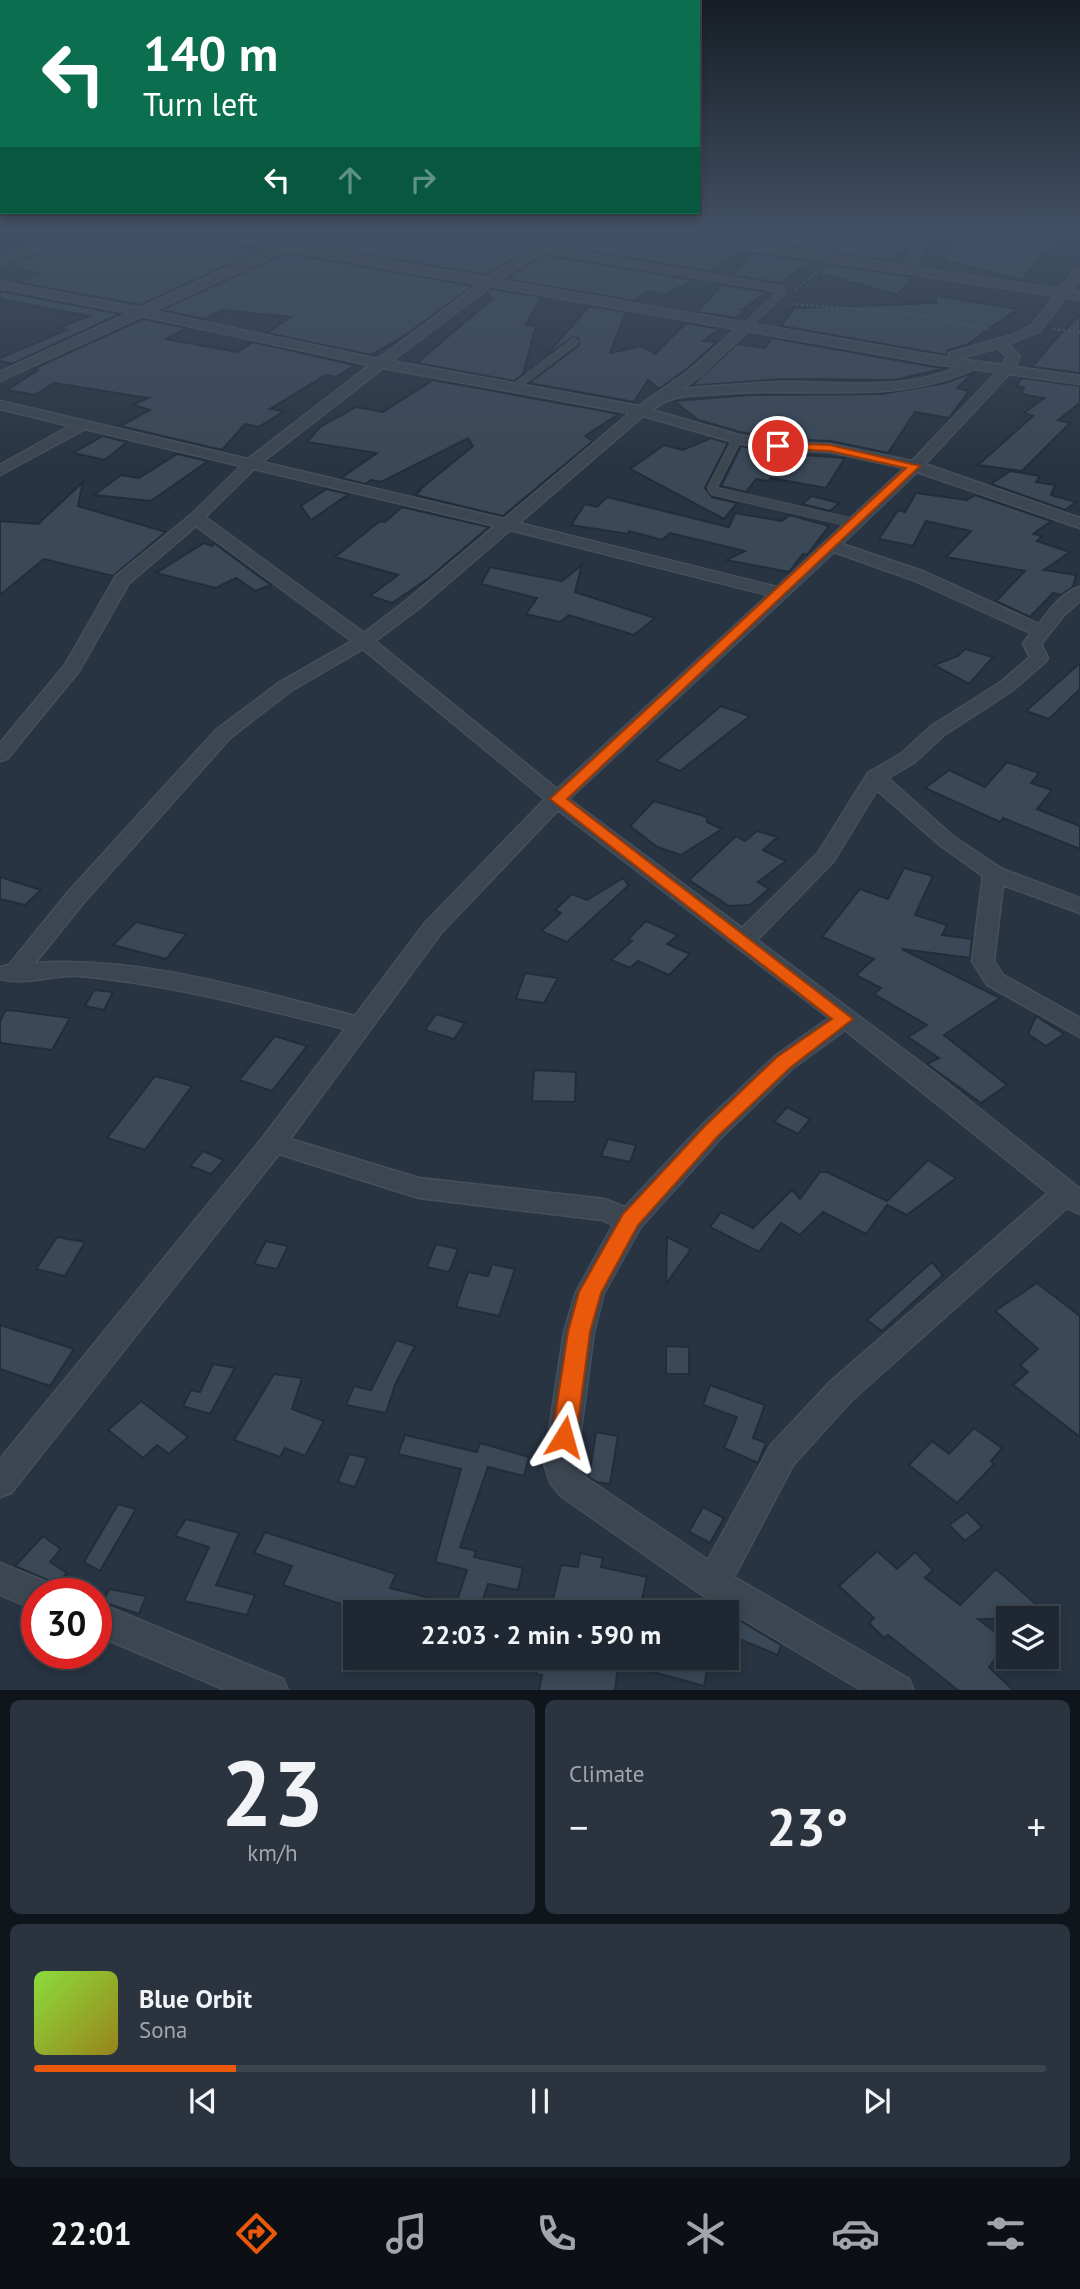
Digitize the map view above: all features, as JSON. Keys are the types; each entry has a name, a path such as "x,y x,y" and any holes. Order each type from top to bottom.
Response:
{"street":[{"path":"125,309 379,363 641,411 737,439 778,446 830,448 915,466 1080,523"},
{"path":"0,377 148,309"},
{"path":"0,755 73,667 122,580 196,518 250,465 452,309"},
{"path":"653,309 935,360 1080,380"},
{"path":"935,360 976,352 1010,341 1036,328 1051,309"},
{"path":"7,973 223,734 286,686 364,641 412,605 505,524 641,411 668,394 747,325"},
{"path":"0,1483 273,1143 433,928 558,799 915,466 1008,368 1014,356 1010,341"},
{"path":"668,394 759,387 879,385 938,380 957,375 973,365"},
{"path":"0,405 505,524 780,593"},
{"path":"0,471 82,425"},
{"path":"196,518 364,641 558,799 742,942 923,1077 1073,1198 841,1391 782,1455 713,1583"},
{"path":"831,546 919,576 1041,631"},
{"path":"742,942 826,857 875,777 908,758 937,731 1007,686 1039,658 1032,644 1058,611 1080,592"},
{"path":"875,777 947,841 994,874 1080,906"},
{"path":"994,874 983,961 986,970 995,980 1080,1029"},
{"path":"7,973 77,968 185,982 360,1025"},
{"path":"844,1019 784,1062 712,1131 630,1220 590,1292 579,1332 560,1464 562,1474 572,1486 713,1583 897,1690"},
{"path":"273,1143 419,1188 604,1210 630,1220"},
{"path":"0,1579 21,1588"},
{"path":"112,1625 271,1690"}],"lane":[{"path":"747,325 765,309"},
{"path":"514,388 574,342"},
{"path":"737,439 712,488 714,491 854,523"}],"path":[{"path":"861,309 958,321 1010,341"}],"building":[{"path":"52,309 93,309 120,314 12,364 0,361 0,358 67,330 59,328 89,316"},
{"path":"441,309 404,336 371,355 267,333 291,317 222,310 204,319 161,310"},
{"path":"480,309 535,309 526,325 536,326 523,374 514,381 417,363"},
{"path":"587,309 626,312 610,353 641,346 655,354 686,323 720,329 703,341 717,342 688,368 659,389 648,380 634,402 529,383 579,345 578,338 573,337 545,357"},
{"path":"700,309 748,310 735,318 697,312"},
{"path":"793,309 1018,309 966,345 948,350 946,355 781,326"},
{"path":"1080,315 1080,373 1032,367 1053,342"},
{"path":"143,319 186,328 166,339 237,352 253,342 355,365 336,377 326,375 270,409 284,411 259,427 245,424 222,450 120,426 150,410 133,405 148,398 54,383 35,395 7,390 38,370 33,369"},
{"path":"772,338 947,368 894,380 783,379 691,386 737,344 765,348"},
{"path":"974,372 957,388 969,391 949,418 915,412 888,453 831,441 778,439 740,432 698,420 674,401 750,395 881,394 945,383"},
{"path":"1022,378 1080,386 1080,403 1058,420 1070,423 1022,471 978,465 1033,416 1024,413 1044,398 1021,394 1024,387 1016,386"},
{"path":"433,380 619,414 585,436 593,441 503,516 415,495 473,446 468,438 381,482 371,480 365,484 341,478 377,453 307,442 320,427 356,407 383,412"},
{"path":"103,436 127,442 105,460 73,453"},
{"path":"711,438 728,443 705,488 712,497 737,503 724,519 630,469 664,445 683,450"},
{"path":"741,446 778,453 845,458 826,488 771,478 768,481 756,479 746,492 721,486"},
{"path":"177,454 208,461 151,501 94,495 121,475 139,478"},
{"path":"1010,471 1040,476 1036,482 1055,485 1051,495 1076,502 1065,510 991,484"},
{"path":"83,482 78,506 166,532 113,576 44,559 0,595 0,521 38,524"},
{"path":"326,489 349,494 311,520 301,506"},
{"path":"916,493 967,500 975,495 1051,521 1033,534 1042,536 1037,541 1070,552 1044,570 1076,575 1073,587 1061,595 1053,593 1030,617 996,601 1025,571 946,557 971,531 926,521 913,546 879,539 898,510 905,512"},
{"path":"812,496 839,503 830,511 802,504"},
{"path":"607,497 729,527 735,513 782,521 790,515 829,526 807,555 803,554 789,572 726,560 745,551 670,533 662,540 629,531 628,534 571,525 585,504 597,507"},
{"path":"402,507 489,527 429,578 392,603 370,596 398,575 335,557"},
{"path":"204,543 212,546 214,543 271,585 255,591 236,578 216,588 156,573"},
{"path":"582,565 575,592 655,618 634,635 569,615 560,622 526,614 537,598 481,584 490,567 562,581"},
{"path":"965,649 993,657 969,684 934,665 958,656"},
{"path":"1080,663 1080,689 1049,719 1026,711"},
{"path":"721,706 750,716 680,771 656,761"},
{"path":"1007,762 1039,773 1031,783 1052,790 1037,809 1080,826 1080,849 1003,818 1000,822 925,788 949,770 985,787"},
{"path":"654,801 707,817 707,822 722,829 681,855 657,847 630,826"},
{"path":"757,831 778,837 763,850 786,861 758,882 769,889 750,905 729,906 689,880 736,836 745,841"},
{"path":"904,868 933,876 915,915 947,925 942,935 972,939 970,958 902,949 1000,998 944,1035 1007,1085 981,1103 927,1064 939,1058 908,1037 927,1025 874,994 881,988 856,975 874,959 822,937 860,889 888,899"},
{"path":"0,877 41,890 25,905 0,899"},
{"path":"623,878 629,885 567,942 541,931 561,913 555,910 572,894 587,900"},
{"path":"646,921 678,935 667,944 690,954 669,975 638,961 630,968 611,960 632,941 628,939"},
{"path":"136,922 186,934 166,959 113,945"},
{"path":"525,973 558,978 544,1003 516,999"},
{"path":"94,990 113,992 104,1010 85,1006"},
{"path":"6,1010 70,1018 52,1050 0,1043 0,1021"},
{"path":"436,1014 465,1023 454,1039 425,1030"},
{"path":"1036,1016 1064,1034 1046,1046 1028,1034"},
{"path":"275,1036 307,1046 272,1091 239,1080"},
{"path":"534,1070 576,1072 575,1102 532,1101"},
{"path":"155,1076 192,1086 145,1150 107,1138"},
{"path":"787,1107 810,1119 798,1134 774,1122"},
{"path":"608,1139 636,1145 630,1162 601,1156"},
{"path":"203,1151 224,1160 211,1174 190,1166"},
{"path":"928,1160 956,1178 907,1215 887,1205 866,1234 823,1212 800,1235 781,1223 759,1252 710,1227 721,1212 753,1228 792,1190 800,1199 820,1172 827,1172 887,1201"},
{"path":"57,1237 85,1242 65,1276 36,1269"},
{"path":"667,1237 691,1249 666,1284"},
{"path":"266,1241 288,1246 277,1269 254,1264"},
{"path":"436,1244 458,1249 449,1272 427,1267"},
{"path":"932,1262 943,1275 882,1331 867,1320"},
{"path":"492,1264 515,1269 499,1316 456,1307 468,1272 488,1276"},
{"path":"1037,1283 1080,1316 1080,1437 1013,1385 1028,1372 1020,1365 1038,1349 995,1311"},
{"path":"0,1325 74,1349 50,1386 0,1369"},
{"path":"396,1340 415,1346 395,1385 386,1413 346,1405 354,1386 371,1390"},
{"path":"666,1346 689,1347 689,1374 666,1374"},
{"path":"213,1364 235,1368 210,1414 183,1406 191,1390 200,1392"},
{"path":"274,1374 302,1378 292,1409 324,1421 305,1456 285,1448 280,1457 234,1440"},
{"path":"710,1385 765,1405 753,1438 766,1443 758,1463 724,1448 737,1417 703,1405"},
{"path":"141,1401 188,1437 169,1454 157,1445 143,1458 108,1430"},
{"path":"974,1428 1002,1448 991,1461 994,1464 957,1503 909,1465 932,1441 949,1454"},
{"path":"596,1432 618,1436 610,1484 597,1482 589,1477"},
{"path":"405,1435 477,1452 480,1443 529,1457 524,1476 488,1467 460,1547 476,1551 474,1557 523,1568 518,1590 488,1584 483,1600 457,1600 467,1570 435,1562 461,1469 398,1454"},
{"path":"349,1454 367,1458 355,1487 338,1482"},
{"path":"118,1504 136,1509 100,1571 84,1562"},
{"path":"703,1507 724,1518 710,1543 689,1532"},
{"path":"967,1512 982,1527 965,1541 949,1525"},
{"path":"186,1519 239,1533 216,1585 255,1595 247,1615 184,1601 209,1547 175,1536"},
{"path":"265,1532 396,1574 390,1588 440,1600 343,1600 343,1605 283,1585 292,1566 254,1553"},
{"path":"43,1536 61,1549 50,1562 67,1573 63,1578 43,1578 15,1566"},
{"path":"877,1551 897,1569 915,1552 933,1570 925,1578 960,1605 996,1569 1038,1606 996,1606 996,1619 978,1619 996,1633 996,1657 989,1667 1013,1690 958,1690 888,1635 884,1638 869,1623 874,1618 839,1586"},
{"path":"580,1553 603,1558 601,1567 647,1577 642,1600 553,1600 561,1565 578,1567"},
{"path":"112,1590 146,1596 139,1614 112,1605"},
{"path":"739,1620 781,1645 778,1655 739,1639"},
{"path":"537,1670 617,1670 615,1690 539,1690 542,1675 536,1674"},
{"path":"646,1670 707,1670 704,1686"}],"route":[{"path":"564,1437 579,1332 590,1292 630,1220 712,1131 784,1062 844,1019 558,799 915,466 830,448 778,446"}]}
